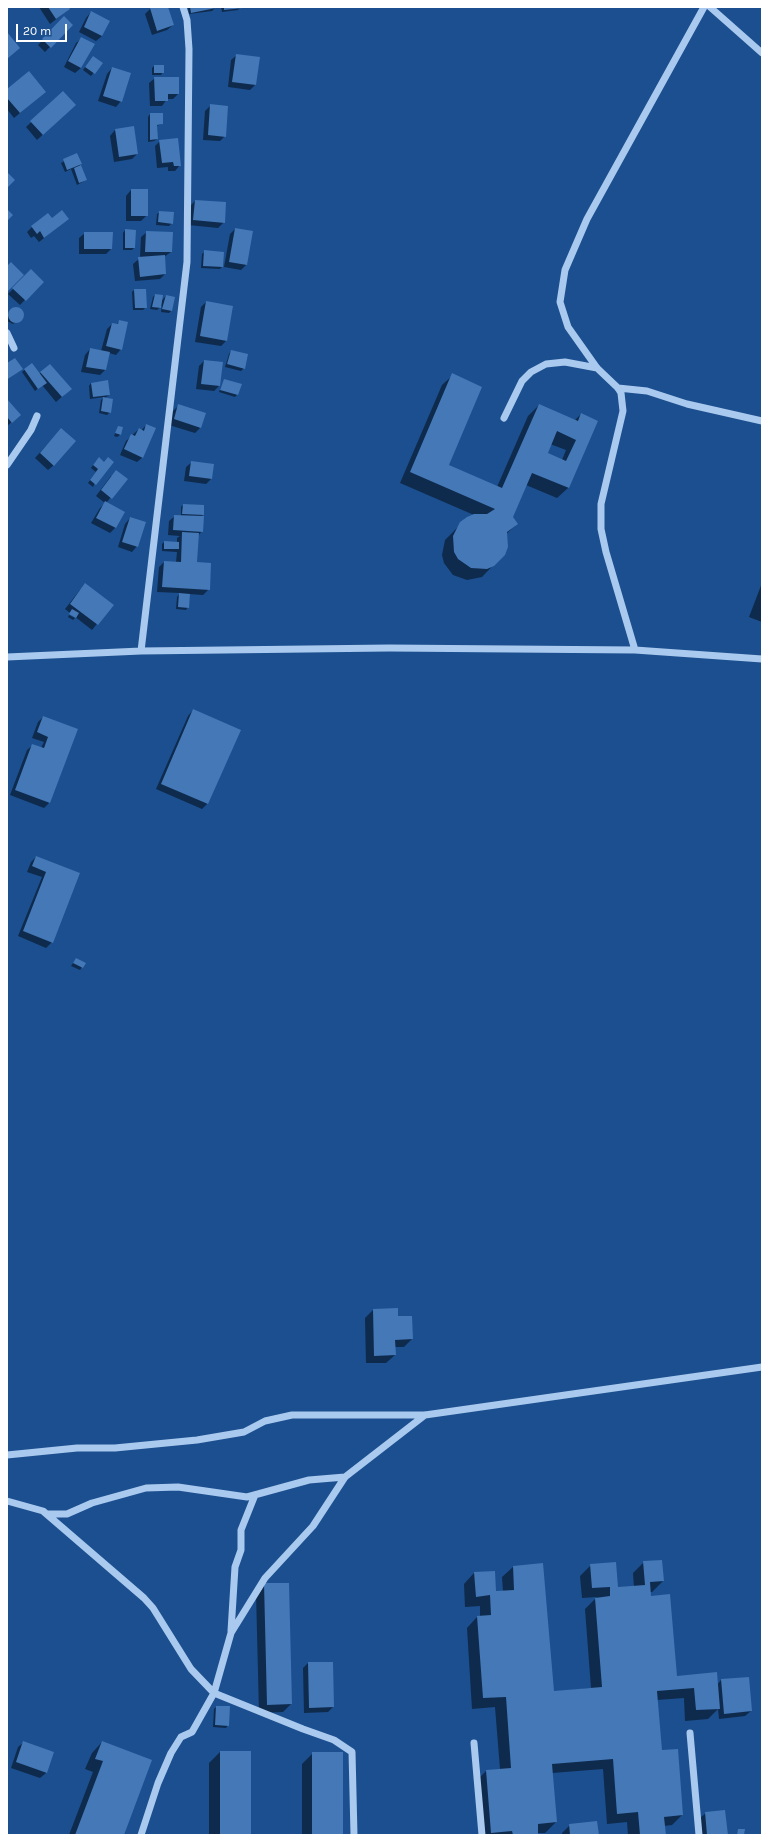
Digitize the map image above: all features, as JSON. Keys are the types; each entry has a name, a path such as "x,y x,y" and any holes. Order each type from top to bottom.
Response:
{"street":[{"path":"141,652 187,262 189,49 187,20 184,7"},
{"path":"635,650 606,552 601,529 601,504 623,411 621,394 618,388 596,368 568,327 560,302 565,270 587,219 704,7"},
{"path":"710,7 762,53"},
{"path":"7,333 14,348"},
{"path":"504,418 522,381 531,372 546,364 565,362 596,368"},
{"path":"618,388 647,391 687,404 762,420"},
{"path":"7,465 31,430 37,416"},
{"path":"7,657 141,652 390,648 635,650 762,659"},
{"path":"7,1455 77,1448 115,1448 197,1440 244,1432 266,1421 292,1415 425,1414 762,1367"},
{"path":"231,1633 265,1578 313,1526 345,1477 425,1414"},
{"path":"46,1514 67,1514 92,1503 146,1488 178,1487 247,1497 309,1480 345,1477"},
{"path":"141,1835 158,1783 171,1753 181,1737 192,1732 214,1693 231,1633 235,1567 241,1550 241,1530 255,1495"},
{"path":"7,1501 37,1509 46,1514 144,1598 154,1608 191,1669 214,1693 334,1740 352,1752 354,1835"},
{"path":"690,1733 699,1835"},
{"path":"474,1743 482,1835"}],"building":[{"path":"48,7 69,7 70,9 56,19"},
{"path":"168,7 174,25 157,31 150,8"},
{"path":"190,7 216,7 216,8 191,13"},
{"path":"224,7 243,7 243,8 224,10"},
{"path":"91,11 110,21 102,36 84,27"},
{"path":"64,16 73,25 51,48 42,39"},
{"path":"7,32 20,48 7,59"},
{"path":"81,37 95,44 81,68 68,61"},
{"path":"236,54 260,57 256,85 232,82"},
{"path":"93,56 103,63 95,74 85,67"},
{"path":"154,65 164,65 164,73 154,73"},
{"path":"112,67 131,73 122,102 103,96"},
{"path":"29,71 46,92 20,113 7,98 7,89"},
{"path":"154,77 179,77 179,94 168,94 168,101 155,101"},
{"path":"63,91 76,105 43,135 30,121"},
{"path":"210,104 228,106 226,137 208,135"},
{"path":"150,113 163,113 163,124 157,125 158,139 150,140"},
{"path":"134,126 138,154 119,157 115,129"},
{"path":"178,138 181,166 174,166 173,162 162,163 159,140"},
{"path":"77,153 82,164 67,170 63,159"},
{"path":"81,165 87,180 79,183 74,168"},
{"path":"7,172 15,180 7,188"},
{"path":"131,189 148,189 148,216 131,216"},
{"path":"195,200 226,202 225,223 193,220"},
{"path":"7,209 13,215 7,221"},
{"path":"62,210 69,219 44,238 40,231 37,234 31,226 48,213 52,218"},
{"path":"159,211 174,212 173,224 158,222"},
{"path":"235,228 253,231 247,265 229,262"},
{"path":"125,229 136,230 135,248 125,248"},
{"path":"146,231 173,232 172,252 145,252"},
{"path":"84,232 113,232 112,249 84,249"},
{"path":"204,250 224,252 223,267 203,266"},
{"path":"165,255 166,274 140,277 138,257"},
{"path":"11,262 24,275 7,292 7,266"},
{"path":"31,269 44,282 26,301 12,288"},
{"path":"134,289 146,289 147,308 135,308"},
{"path":"155,294 163,295 161,308 152,307"},
{"path":"166,295 175,297 172,311 162,309"},
{"path":"206,301 233,306 227,341 200,336"},
{"path":"16,307 23,312 24,315 19,322 16,323 9,318 8,315 13,308"},
{"path":"119,320 128,322 122,350 106,346 112,323 118,324"},
{"path":"90,348 110,352 106,370 86,367"},
{"path":"231,350 248,354 245,369 227,364"},
{"path":"15,358 23,369 8,379 7,363"},
{"path":"204,360 223,362 220,386 201,384"},
{"path":"32,363 47,383 38,389 24,369"},
{"path":"50,364 72,389 62,397 40,372"},
{"path":"452,373 482,387 449,465 502,488 539,404 578,421 581,413 598,421 569,488 532,473 513,517 518,524 507,532 508,547 505,555 494,566 487,569 471,568 458,559 454,552 453,536 460,522 467,517 474,514 487,514 495,509 410,472","holes":["557,431 576,440 566,461 548,453"]},
{"path":"224,379 242,384 238,395 220,390"},
{"path":"108,380 110,395 93,397 91,383"},
{"path":"103,397 113,399 111,413 101,411"},
{"path":"7,399 21,415 12,423 7,417"},
{"path":"178,404 206,413 201,428 174,419"},
{"path":"146,424 156,428 143,458 124,449 131,434 135,436 139,428 144,431"},
{"path":"118,426 123,427 121,435 115,433"},
{"path":"61,428 76,441 54,466 40,453"},
{"path":"99,457 104,462 108,457 114,462 96,485 90,480 98,469 93,465"},
{"path":"191,461 214,464 212,479 189,476"},
{"path":"116,470 128,479 112,499 101,490"},
{"path":"105,501 125,512 116,528 96,518"},
{"path":"183,504 204,505 204,515 182,514"},
{"path":"174,515 204,516 203,532 173,530"},
{"path":"130,517 146,522 138,547 122,542"},
{"path":"182,532 199,533 197,562 211,563 210,590 162,587 164,561 181,562"},
{"path":"164,541 179,542 179,549 164,549"},
{"path":"85,583 114,605 98,625 70,604"},
{"path":"179,593 190,594 189,608 178,607"},
{"path":"72,609 79,613 76,618 69,614"},
{"path":"193,709 241,730 208,804 161,784"},
{"path":"43,716 78,729 50,803 15,790 32,744 44,748 48,737 37,732"},
{"path":"36,856 80,873 53,943 23,931 46,872 32,866"},
{"path":"76,958 86,963 83,968 73,963"},
{"path":"398,1308 398,1316 412,1316 413,1339 395,1340 396,1355 374,1356 373,1309"},
{"path":"662,1560 664,1581 650,1582 651,1596 670,1594 677,1676 717,1672 720,1709 696,1710 694,1688 657,1691 662,1750 678,1749 683,1815 664,1817 666,1835 640,1835 638,1812 617,1814 613,1759 552,1764 557,1822 538,1824 538,1835 513,1835 512,1831 491,1833 486,1770 511,1768 506,1697 483,1698 477,1616 491,1615 490,1595 476,1597 474,1572 495,1571 496,1591 514,1590 513,1566 543,1563 554,1691 602,1687 595,1598 610,1596 610,1587 592,1588 590,1564 616,1562 618,1587 645,1585 643,1561"},
{"path":"264,1583 289,1583 292,1704 267,1705"},
{"path":"308,1662 333,1662 334,1707 309,1708"},
{"path":"749,1677 752,1711 724,1714 721,1679"},
{"path":"216,1706 230,1706 229,1726 215,1725"},
{"path":"23,1741 54,1752 47,1773 16,1762"},
{"path":"102,1741 152,1760 124,1835 75,1835 103,1761 95,1759"},
{"path":"220,1751 251,1751 251,1835 220,1835"},
{"path":"312,1752 343,1752 343,1835 312,1835"},
{"path":"725,1810 728,1835 707,1835 705,1812"},
{"path":"597,1821 599,1835 570,1835 569,1824"},
{"path":"738,1829 745,1829 744,1835 737,1835"}]}
